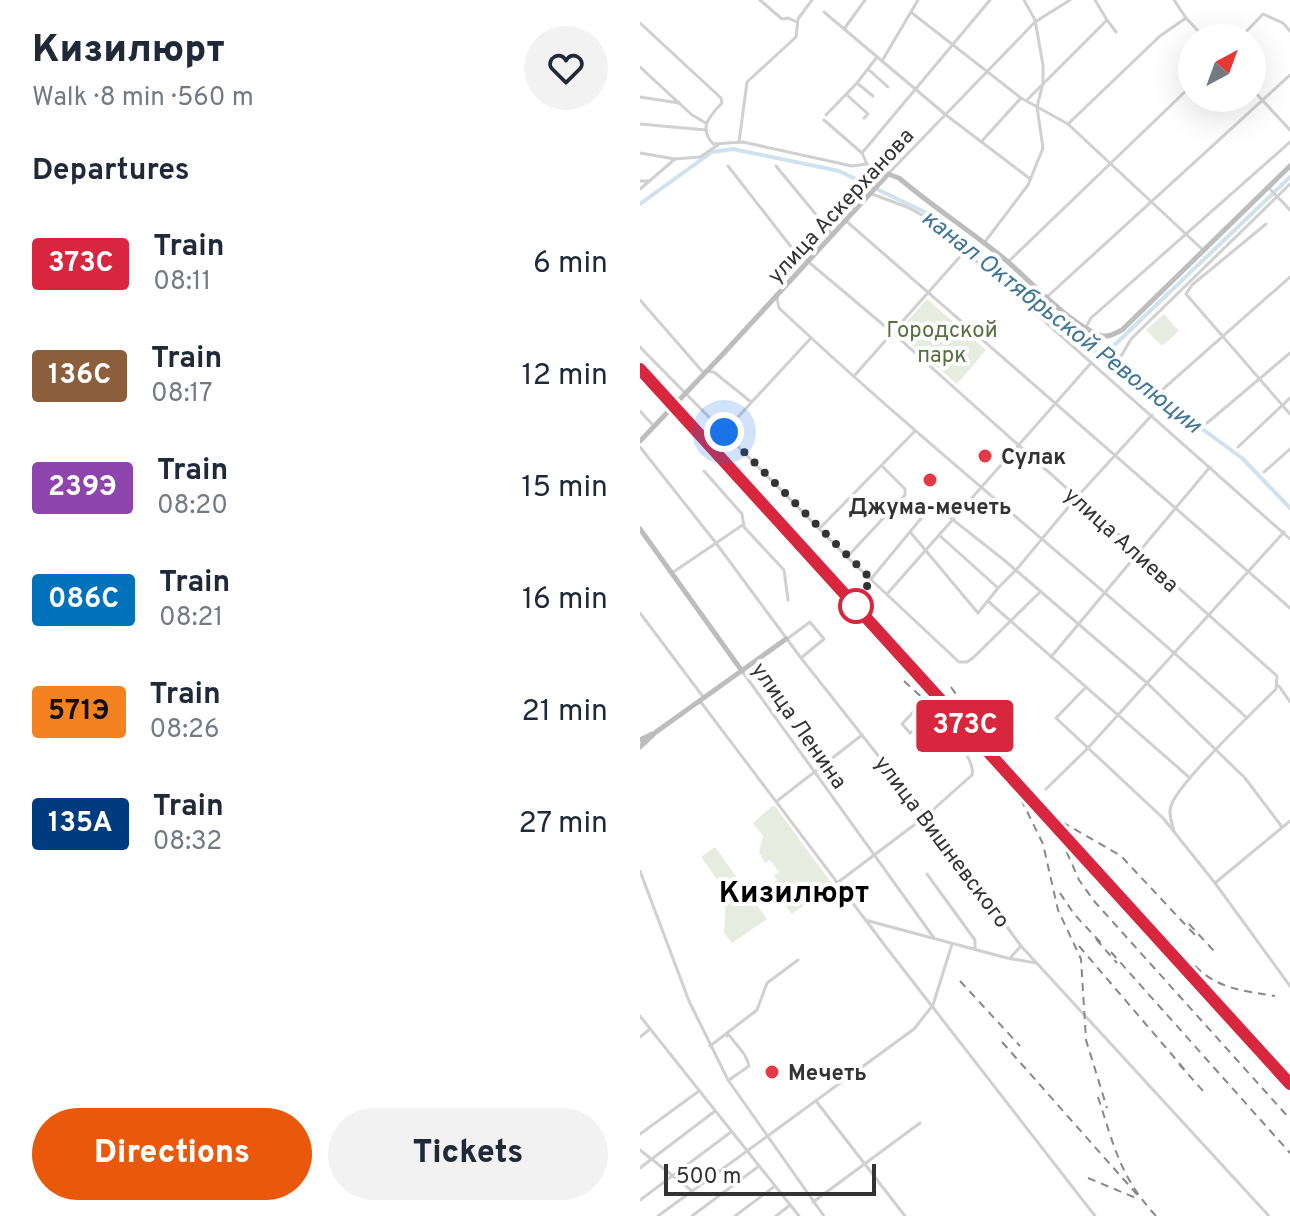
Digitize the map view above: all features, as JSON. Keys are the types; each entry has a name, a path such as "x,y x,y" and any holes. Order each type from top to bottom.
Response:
{"street":[{"path":"760,0 782,19 797,22"},
{"path":"739,142 747,82 796,37 799,31 797,22 812,0"},
{"path":"844,29 865,0"},
{"path":"882,61 918,0"},
{"path":"862,153 990,0"},
{"name":"улица Аскерханова","path":"640,444 871,192 1035,22 1070,0"},
{"path":"1095,0 1116,32"},
{"path":"1174,0 1192,24"},
{"path":"984,243 1023,193 1043,148 1037,107 1043,83 1043,65 1035,22 1026,1"},
{"path":"824,12 946,115 1030,179"},
{"path":"912,13 1021,98 1068,124 1203,250"},
{"path":"1253,24 1263,14 1283,23 1290,31"},
{"path":"1068,124 1160,36 1186,18"},
{"path":"1026,101 1107,20"},
{"path":"640,23 721,98 722,103 706,123 709,141 718,145"},
{"path":"867,164 862,153 825,118 877,57"},
{"path":"640,67 706,123"},
{"path":"868,69 888,87"},
{"path":"1266,96 1290,75"},
{"path":"857,83 873,96"},
{"path":"847,95 868,114 864,118"},
{"path":"640,97 679,103"},
{"path":"981,142 1021,98"},
{"path":"1008,262 1178,99"},
{"path":"1266,103 1290,130"},
{"path":"1047,297 1248,112"},
{"path":"640,124 706,130"},
{"path":"640,153 675,159 700,157 718,145 739,142 852,166 867,164 895,175 1008,262 1047,297 1102,336 1122,330 1290,166"},
{"path":"1086,327 1091,318 1290,142"},
{"path":"640,189 675,159"},
{"name":"улица Алиева","path":"728,166 785,240 1277,676 1279,686"},
{"path":"776,166 832,234"},
{"path":"640,181 649,181"},
{"path":"1120,358 1131,339 1290,184"},
{"path":"1268,187 1290,210"},
{"path":"871,192 929,219 1290,539"},
{"path":"845,220 1290,608"},
{"path":"1266,224 1192,285 1186,294 1290,414"},
{"path":"854,376 965,251"},
{"path":"1163,389 1290,277"},
{"path":"776,296 779,308 811,338 1105,591 1247,718"},
{"path":"640,300 702,371 714,372 751,402"},
{"path":"767,306 779,308"},
{"path":"724,432 811,338"},
{"path":"640,347 847,557 963,663 974,657 1041,591"},
{"path":"1207,423 1290,353"},
{"path":"886,594 1091,363"},
{"path":"1238,447 1290,398"},
{"path":"640,411 652,424"},
{"path":"911,533 978,613 1152,415"},
{"path":"820,528 915,430"},
{"name":"улица Вишневского","path":"640,444 786,639 926,816 1021,946 1269,1216"},
{"path":"1264,472 1290,449"},
{"path":"847,557 906,491 881,465"},
{"path":"1051,657 1210,467"},
{"path":"704,471 742,514 744,524 784,570 788,600"},
{"path":"871,579 933,504 949,518 954,517 1147,683 1245,778 1282,827"},
{"path":"672,573 744,524"},
{"name":"улица Ленина","path":"640,529 872,856 934,938"},
{"path":"1046,789 1176,653 1284,532"},
{"path":"939,535 998,588"},
{"path":"989,602 1191,779"},
{"path":"640,613 837,883 1095,1216"},
{"path":"640,747 656,732 810,622 824,639 801,658"},
{"path":"1174,831 1170,806 1217,750 1279,686 1290,702"},
{"path":"1086,687 1056,718 1163,818 1290,986"},
{"path":"837,883 967,782 973,768 956,741 924,709 917,708 902,724 910,733 917,728"},
{"path":"640,740 656,732"},
{"path":"777,801 863,734"},
{"path":"1215,883 1290,821"},
{"path":"640,871 689,1001 728,1080 824,1216"},
{"path":"927,874 975,940 975,949"},
{"path":"865,920 1037,964"},
{"path":"919,934 925,926"},
{"path":"658,1216 914,1029 933,1005 952,944"},
{"path":"1007,958 1015,955 1021,946"},
{"path":"710,1046 757,1010 767,983 798,960"},
{"path":"640,1016 799,1216"},
{"path":"640,1037 650,1029"},
{"path":"723,1037 729,1035 748,1060 749,1066 728,1080"},
{"path":"640,1134 699,1091"},
{"path":"816,1101 905,1216"},
{"path":"640,1168 715,1111"},
{"path":"813,1202 920,1123"},
{"path":"640,1200 731,1132"},
{"path":"640,1150 692,1190"},
{"path":"692,1216 759,1166"},
{"path":"735,1216 775,1186"},
{"path":"776,1216 790,1205"}],"green space":[{"name":"Городской парк","path":"927,299 986,350 957,384 898,332"},
{"path":"1164,314 1179,331 1162,346 1146,330"},
{"path":"772,806 832,884 792,914 769,886 777,880 774,876 779,872 770,860 765,863 759,852 763,836 753,823"},
{"path":"715,847 767,919 732,943 724,933 723,892 701,857"}],"waterway":[{"name":"канал Октябрьской Революции","path":"640,204 712,152 733,149 839,171 929,214 1061,326 1242,458 1290,508"},
{"path":"1102,357 1290,177"}],"railway":[{"path":"640,369 1290,1084"},
{"path":"904,681 939,713"},
{"path":"951,687 983,733"},
{"path":"1021,799 1043,844 1058,910 1081,959 1086,1040 1107,1108"},
{"path":"1062,822 1121,856 1195,935"},
{"path":"1061,839 1079,880 1094,901 1290,1119"},
{"path":"1060,893 1074,914 1103,945"},
{"path":"1189,924 1214,951"},
{"path":"1096,939 1117,963"},
{"path":"1079,946 1185,1070"},
{"path":"1111,952 1290,1153"},
{"path":"1195,966 1222,984 1275,996"},
{"path":"960,981 1020,1046"},
{"path":"1002,1042 1141,1199"},
{"path":"1179,1064 1203,1091"},
{"path":"1098,1097 1126,1174 1156,1216"},
{"path":"1088,1178 1136,1198"}],"train":[{"name":"373C","path":"640,369 1290,1084"}],"place":[{"name":"Сулак","path":"985,456"},
{"name":"Джума-мечеть","path":"930,480"},
{"name":"Мечеть","path":"772,1072"}],"district":[{"name":"Кизилюрт","path":"794,892"}],"route":[{"path":"724,432 871,579 856,606"}]}
